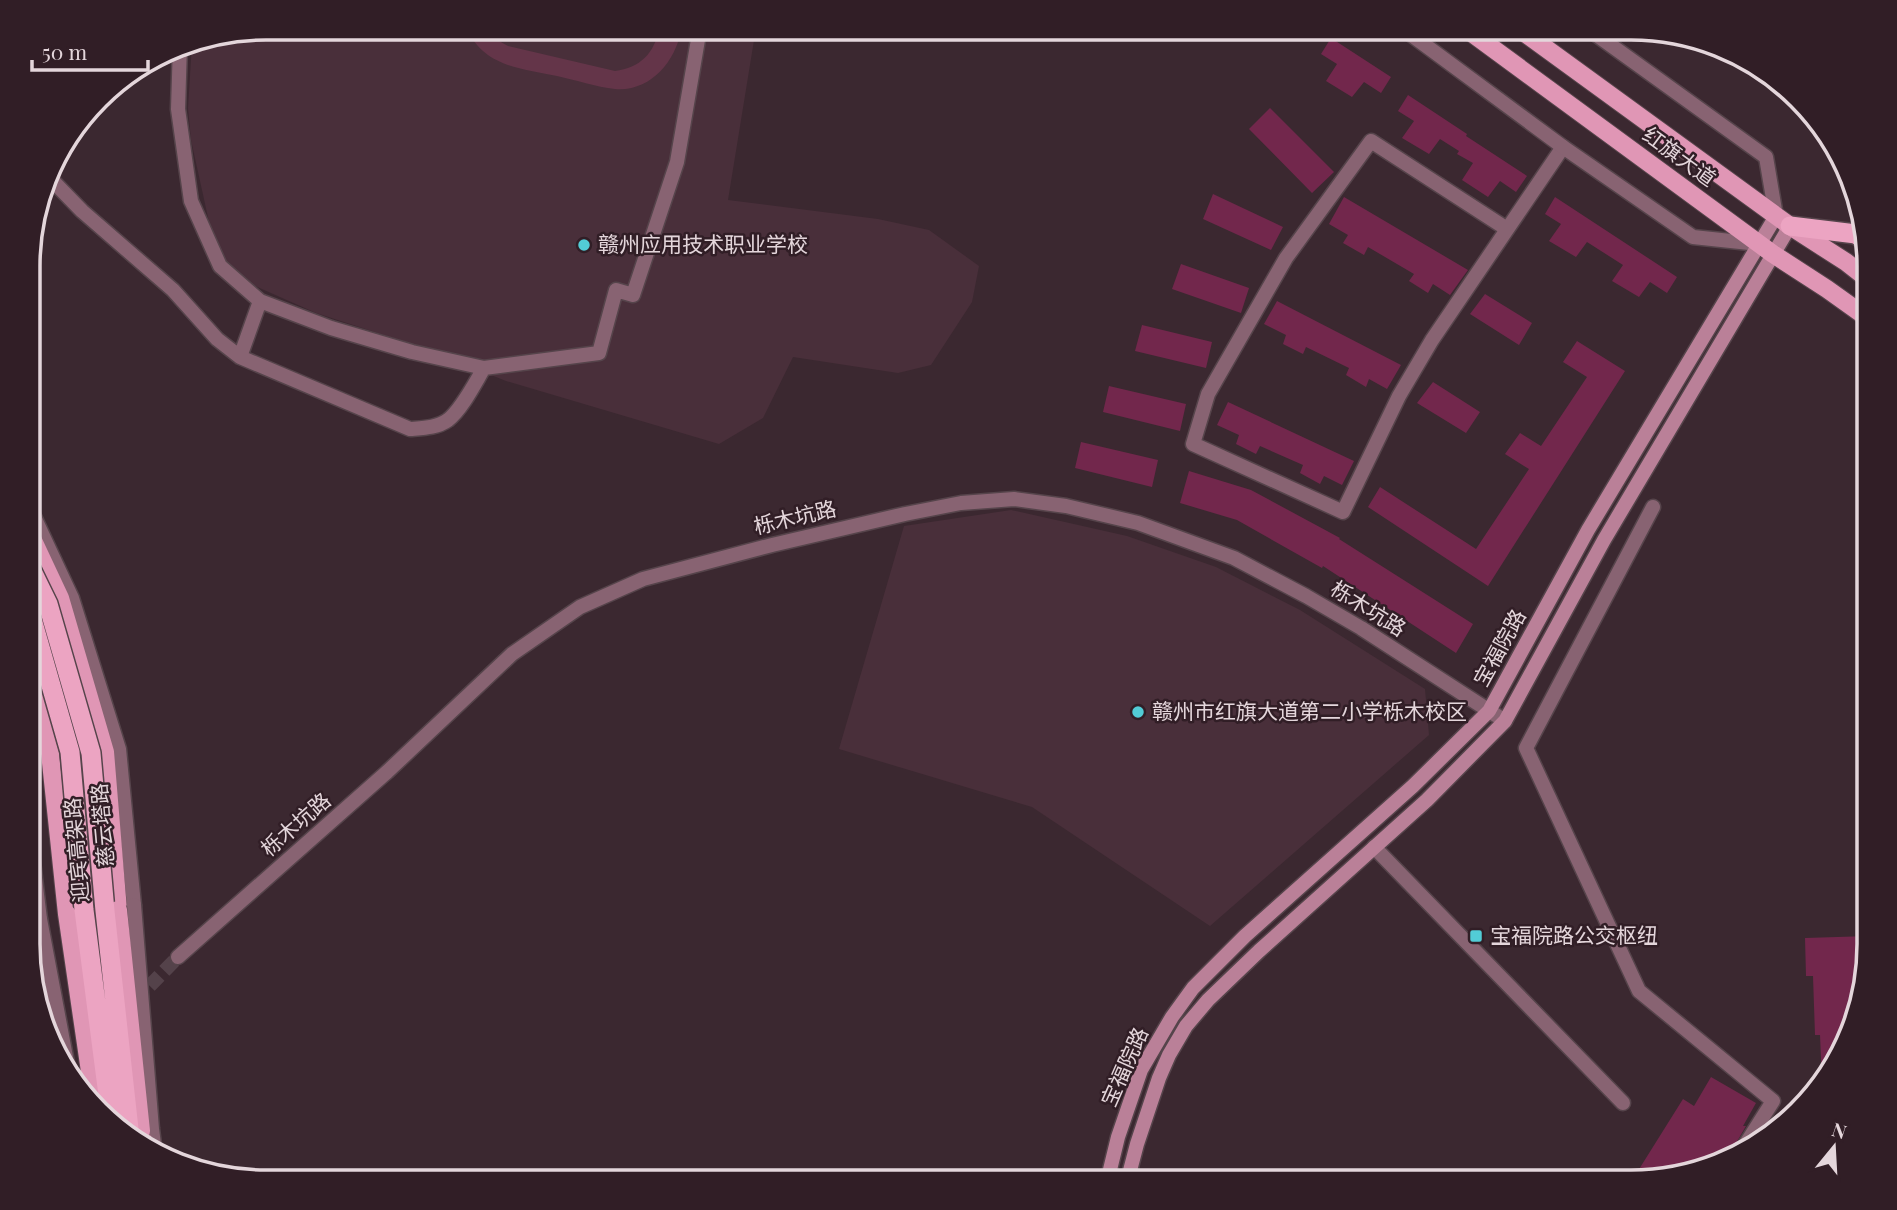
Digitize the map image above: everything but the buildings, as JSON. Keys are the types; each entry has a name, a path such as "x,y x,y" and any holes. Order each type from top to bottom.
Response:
{"highway":[{"path":"1783,221 1854,233"},
{"name":"迎宾高架路","path":"40,588 48,604 91,753 105,911 140,1131"},
{"name":"迎宾高架路","path":"40,647 70,752 85,910 110,1107"}],"main road":[{"name":"红旗大道","path":"1481,40 1766,249 1856,310"},
{"name":"红旗大道","path":"1534,40 1783,221 1856,270"},
{"name":"宝福院路","path":"1110,1169 1141,1070 1171,1017 1193,988 1245,936 1413,786 1489,711 1588,530 1783,221"},
{"name":"宝福院路","path":"1130,1169 1159,1078 1169,1055 1186,1027 1208,1000 1427,800 1505,721 1766,249"},
{"name":"慈云塔路","path":"40,555 60,598 105,752 126,908 141,1132"},
{"path":"40,717 50,753 67,914 92,1087"}],"street":[{"path":"180,58 178,109 191,201 220,266 260,301 342,332 412,352 484,368 599,353 616,290 633,295 677,162 698,40"},
{"path":"1418,40 1563,147 1693,237 1766,249"},
{"path":"1604,40 1766,157 1783,221"},
{"path":"1507,229 1371,141 1286,258 1208,394 1193,444 1343,512 1399,396 1432,340 1563,147"},
{"path":"56,184 82,211 173,290 217,339 240,357 410,429 429,428 448,420 462,404 484,368"},
{"path":"240,357 260,301"},
{"name":"栎木坑路","path":"178,957 387,772 512,654 580,607 656,575 772,545 949,505 1014,499 1066,506 1138,523 1234,558 1361,628 1505,721"},
{"path":"1653,507 1526,748 1639,991 1773,1101 1753,1134"},
{"name":"慈云塔路","path":"40,529 72,598 119,750 126,908"},
{"path":"1362,832 1623,1103"},
{"path":"40,919 63,1042"}],"shaded area":[{"path":"498,40 508,46 615,71 639,63 650,52 656,40 679,40 673,54 659,73 639,86 628,89 601,87 504,64 483,51 474,41"},
{"name":"赣州应用技术职业学校","path":"754,40 728,200 878,219 929,230 979,266 972,302 931,365 898,373 793,357 763,418 719,444 506,381 424,348 316,313 253,285 224,260 211,231 191,140 188,108 191,53 237,42"},
{"name":"赣州市红旗大道第二小学栎木校区","path":"1011,510 1127,536 1216,567 1300,610 1425,689 1429,735 1210,926 1032,807 839,749 904,526"}],"tunnel":[{"path":"135,1001 178,957"}],"place":[{"name":"赣州应用技术职业学校","path":"584,245"},
{"name":"赣州市红旗大道第二小学栎木校区","path":"1138,712"},
{"name":"宝福院路公交枢纽","path":"1476,936"}]}
